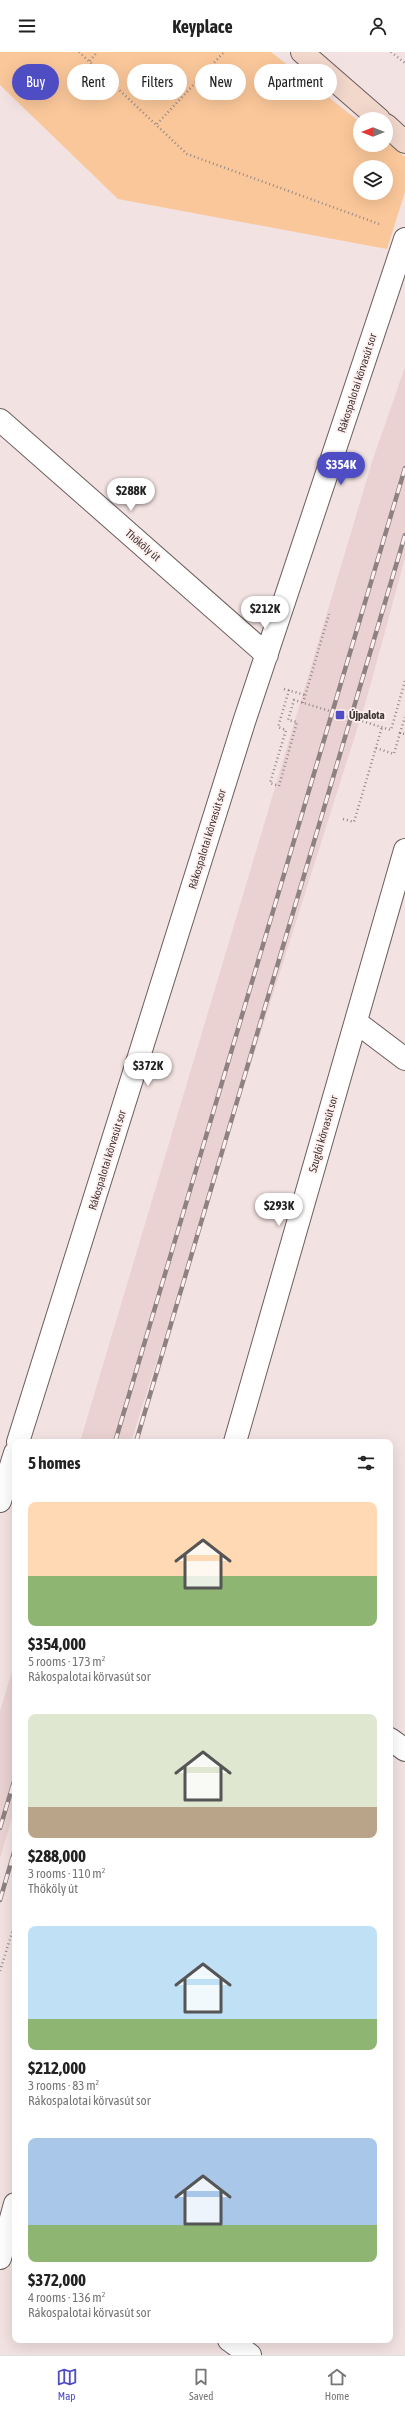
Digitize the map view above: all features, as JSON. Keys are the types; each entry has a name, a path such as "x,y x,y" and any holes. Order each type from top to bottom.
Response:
{"main road":[{"path":"302,52 371,112"},
{"path":"393,131 405,142"}],"street":[{"name":"Rákospalotai körvasút sor","path":"19,1439 267,655 405,238"},
{"name":"Thököly út","path":"0,422 267,655"},
{"name":"Szuglói körvasút sor","path":"236,1439 405,850"},
{"path":"356,1022 405,1059"},
{"path":"0,1501 12,1463"},
{"path":"393,1741 405,1750"},
{"path":"0,2258 12,2215"},
{"path":"233,2343 250,2355"}],"path":[{"path":"79,52 188,154 383,226"},
{"path":"90,61 97,52"},
{"path":"157,124 224,52"},
{"path":"391,52 405,63"},
{"path":"303,703 329,614"},
{"path":"289,690 278,727 286,730 270,783 279,786 297,722 288,720 294,700 391,730 405,681"},
{"path":"293,691 305,695"},
{"path":"376,748 394,754 405,717"},
{"path":"343,819 354,822 382,727"},
{"path":"400,732 405,734"},
{"path":"0,1971 12,1933"}],"shaded area":[{"path":"0,52 271,52 286,64 254,64 254,100 332,100 353,116 353,152 393,152 393,148 405,157 405,192 387,249 118,199 16,100 59,100 59,64 12,64 12,97 0,85"},
{"path":"405,367 405,558 366,701 132,1439 81,1439 372,462"},
{"path":"12,1671 12,1818 0,1858 0,1711"}],"railway":[{"path":"116,1439 405,468"},
{"path":"137,1439 405,535"},
{"path":"0,1828 12,1788"},
{"path":"0,1900 12,1859"}],"place":[{"name":"Újpalota","path":"340,715"}]}
